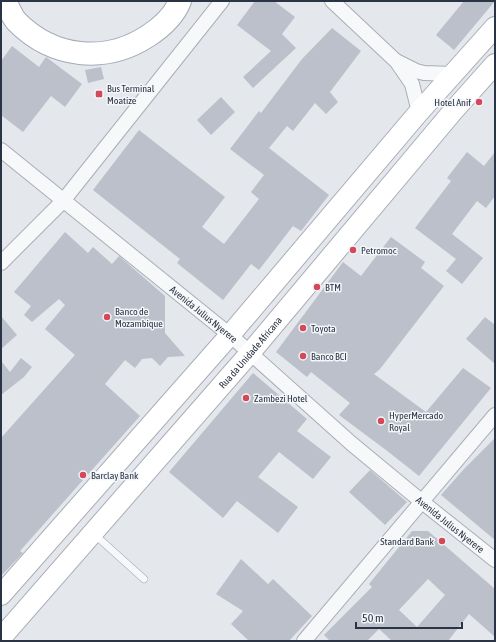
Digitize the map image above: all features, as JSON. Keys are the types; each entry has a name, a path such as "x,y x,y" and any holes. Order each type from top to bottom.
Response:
{"main road":[{"path":"5,1 16,21 35,37 59,49 78,54 96,54 120,50 141,40 159,29 176,11 180,1"}],"street":[{"path":"1,263 63,201 222,1"},
{"path":"332,1 397,62 412,84 419,112"},
{"path":"1,595 230,336 419,112 495,27"},
{"path":"397,62 424,73 453,74"},
{"name":"Rua da Unidade Africana","path":"1,638 250,353 454,110 495,64"},
{"name":"Avenida Julius Nyerere","path":"1,150 230,336 352,444 495,560"},
{"path":"304,641 495,415"}],"lane":[{"path":"93,533 144,578"}],"building":[{"path":"255,1 274,1 295,17 282,34 296,48 253,88 243,77 271,51 237,25"},
{"path":"464,1 495,1 454,50 436,35"},
{"path":"332,28 361,51 330,92 338,102 326,114 315,103 293,131 287,126 269,148 329,195 301,231 293,226 259,270 251,264 223,300 177,263 180,259 93,190 139,130 225,197 202,227 224,244 259,199 251,192 264,175 230,149 259,111 261,113 302,59"},
{"path":"12,46 39,67 46,57 82,84 65,107 51,96 23,132 1,115 1,61"},
{"path":"101,67 104,79 88,83 85,70"},
{"path":"221,97 235,112 211,135 197,120"},
{"path":"467,152 484,166 495,152 495,196 486,208 477,201 452,234 483,258 462,284 446,271 456,259 415,228 451,181 447,178"},
{"path":"65,232 88,253 93,247 112,264 119,256 165,296 165,333 185,356 168,357 160,366 152,358 142,359 135,368 125,360 105,384 140,416 20,551 23,553 1,576 1,438 75,355 45,329 65,305 59,299 32,322 24,315 31,306 14,292"},
{"path":"391,237 425,262 421,268 444,286 380,369 374,374 426,412 463,368 491,388 419,476 339,415 350,403 311,372 307,377 276,352 343,262 361,276"},
{"path":"1,316 17,335 1,349"},
{"path":"485,317 495,325 495,364 466,339"},
{"path":"21,358 32,367 24,377 1,395 1,361 10,372"},
{"path":"253,373 307,419 297,431 331,457 313,479 279,452 258,477 298,507 278,533 237,501 223,518 169,472"},
{"path":"495,438 495,540 441,495"},
{"path":"370,470 407,502 385,525 349,492"},
{"path":"412,531 428,531 495,589 495,637 469,614 448,641 392,641 379,629 367,641 330,641 324,635 372,587 369,584","holes":["428,579 445,595 417,627 399,610"]},
{"path":"241,559 268,584 273,579 312,616 289,641 249,641 231,624 243,611 216,594"}],"place":[{"name":"Bus Terminal Moatize","path":"99,94"},
{"name":"Hotel Anif","path":"479,102"},
{"name":"Petromoc","path":"353,250"},
{"name":"BTM","path":"317,287"},
{"name":"Banco de Mozambique","path":"107,317"},
{"name":"Toyota","path":"303,328"},
{"name":"Banco BCI","path":"303,356"},
{"name":"Zambezi Hotel","path":"246,398"},
{"name":"HyperMercado Royal","path":"381,421"},
{"name":"Barclay Bank","path":"83,475"},
{"name":"Standard Bank","path":"442,541"}]}
